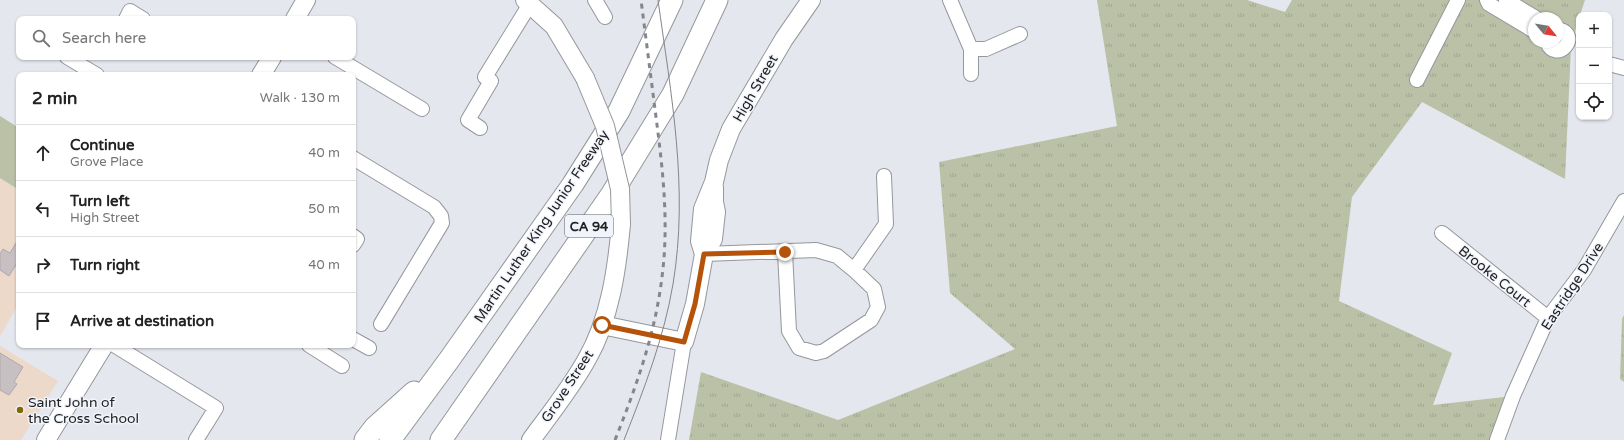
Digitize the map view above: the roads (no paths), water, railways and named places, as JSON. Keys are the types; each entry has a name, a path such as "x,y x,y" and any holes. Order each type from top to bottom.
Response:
{"highway":[{"name":"Martin Luther King Junior Freeway","path":"390,440 573,184 620,111 672,0"},
{"name":"CA 94","path":"441,440 611,195 673,94 717,0"},
{"path":"365,440 375,427 448,360"}],"main road":[{"path":"297,16 306,0"},
{"name":"High Street","path":"684,342 695,304 704,254 700,240 703,209 714,182 719,160 731,129 784,39 810,0"},
{"name":"Grove Street","path":"528,2 554,26 585,78 605,126 620,189 621,224 617,261 602,325 587,359 532,440"},
{"path":"263,72 270,60"},
{"path":"602,325 684,342"},
{"path":"46,440 102,348"}],"street":[{"path":"595,0 605,17"},
{"path":"950,0 971,49 971,74"},
{"path":"1417,80 1458,0"},
{"path":"1487,0 1489,4 1528,27"},
{"path":"1506,0 1528,13"},
{"path":"480,128 468,120 491,82 485,78 528,2"},
{"path":"128,16 130,11 138,16"},
{"path":"1552,48 1562,50 1573,48 1567,34 1564,32"},
{"path":"971,49 986,49 1020,34"},
{"path":"72,60 92,72"},
{"path":"340,60 422,109"},
{"path":"1612,65 1624,68"},
{"path":"356,160 434,207 441,216 442,223 381,324"},
{"path":"854,270 886,224 884,176"},
{"name":"Eastridge Drive","path":"1497,440 1514,396 1548,318 1584,270 1624,201"},
{"name":"Brooke Court","path":"1442,233 1548,318"},
{"path":"704,254 816,250 837,256 874,289 878,307 871,320 824,351 816,353 799,348 789,330 785,252"},
{"path":"356,340 369,348"},
{"name":"High Street","path":"668,440 684,342"},
{"path":"119,348 216,408 196,440"},
{"path":"314,348 342,366"}],"tram line":[{"path":"624,440 659,344 673,284 677,248 679,177 673,106 658,0"}],"railway":[{"path":"615,440 650,340 659,298 664,257 665,217 663,177 641,0"}],"place":[{"name":"Saint John of the Cross School","path":"20,410"}]}
